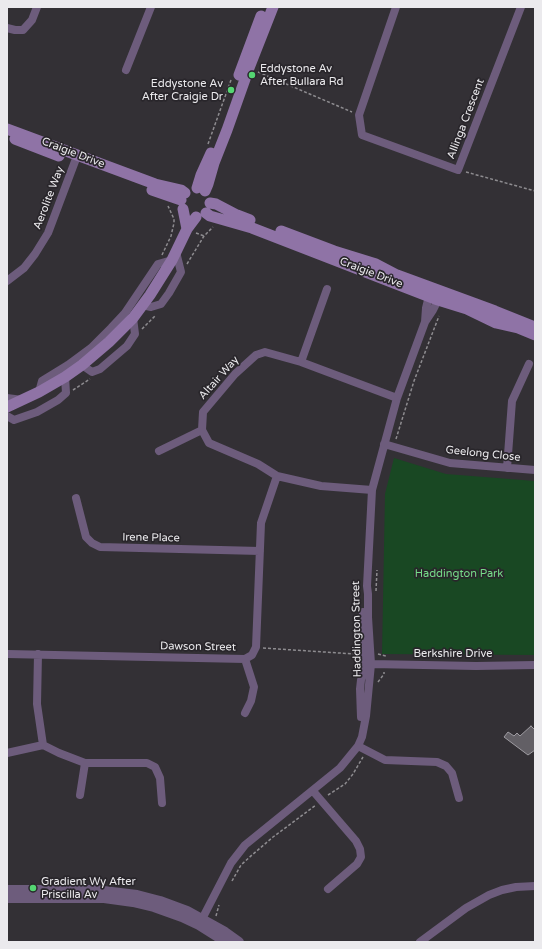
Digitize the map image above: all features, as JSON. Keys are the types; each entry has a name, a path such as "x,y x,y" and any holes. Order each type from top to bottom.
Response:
{"main road":[{"path":"7,407 65,378 82,365 109,342 133,318 150,295 174,256 187,229 204,211 208,195 201,189 201,175 212,151 244,58 265,7"},
{"path":"178,201 189,189 201,189 208,184 214,163 273,7"},
{"name":"Craigie Drive","path":"7,129 43,142 76,159"},
{"name":"Craigie Drive","path":"7,136 76,159 178,201"},
{"path":"178,201 188,215 204,211"},
{"path":"178,201 187,229"},
{"name":"Craigie Drive","path":"204,211 216,204 237,216 334,251 364,260 496,323 518,328 535,335"},
{"name":"Craigie Drive","path":"435,294 535,327"}],"street":[{"path":"7,28 23,30 32,20 37,7"},
{"path":"126,70 151,7"},
{"name":"Allinga Crescent","path":"396,7 359,115 362,135 458,170 521,7"},
{"name":"Aerolite Way","path":"7,281 24,268 36,254 48,233 76,159"},
{"path":"39,392 42,381 68,365 91,348 120,318 137,296 158,264 174,256 181,272 161,304 151,307 142,305"},
{"path":"301,362 327,289"},
{"name":"Haddington Street","path":"201,922 231,863 245,845 340,768 358,746 362,736 366,716 371,664 367,586 372,490 397,398 435,294"},
{"path":"82,365 92,372 100,370 127,346 135,334 133,318"},
{"name":"Altair Way","path":"202,430 203,412 234,374 256,355 265,352 301,362 397,398"},
{"path":"507,468 512,401 529,364"},
{"path":"7,416 14,420 36,412 58,400 66,393 65,378"},
{"path":"7,398 22,400"},
{"path":"159,451 202,430 209,443 258,464 277,476 321,486 372,490"},
{"name":"Geelong Close","path":"384,444 450,463 535,470"},
{"path":"256,647 261,523 277,476"},
{"name":"Irene Place","path":"76,498 86,537 100,548 260,552"},
{"path":"351,755 360,727 362,712 360,689 364,666 364,655 362,629 364,590 367,586"},
{"name":"Dawson Street","path":"7,654 245,659 252,655 256,647"},
{"path":"38,654 37,704 43,746"},
{"path":"245,659 254,687 251,701 245,713"},
{"name":"Berkshire Drive","path":"371,664 476,666 535,665"},
{"path":"7,753 43,746 85,763 147,763 155,767 160,778 162,803"},
{"path":"358,746 385,760 437,762 446,766 452,773 459,798"},
{"path":"80,795 85,763"},
{"path":"313,791 356,842 362,857 357,864 328,889"},
{"path":"420,942 466,908 489,895 502,890 535,886"},
{"path":"7,890 79,890 137,895 160,901 187,911 226,942"},
{"path":"7,898 117,899 154,907 201,922 225,932 239,942"}],"path":[{"path":"256,71 359,115"},
{"path":"207,145 231,80"},
{"path":"458,170 535,191"},
{"path":"158,264 171,236 178,201"},
{"path":"181,272 187,265 204,236 215,226"},
{"path":"135,334 140,331 159,311 161,304"},
{"path":"66,393 97,375 100,370"},
{"path":"256,647 364,655"}],"green space":[{"name":"Haddington Park","path":"394,458 446,474 535,481 535,655 382,654 385,494"}],"building":[{"path":"531,726 535,730 535,750 528,755 504,737 508,732 514,736 517,733 520,736"}],"place":[{"name":"Eddystone Av After Bullara Rd","path":"252,75"},
{"name":"Eddystone Av After Craigie Dr","path":"231,90"},
{"name":"Gradient Wy After Priscilla Av","path":"33,888"}]}
